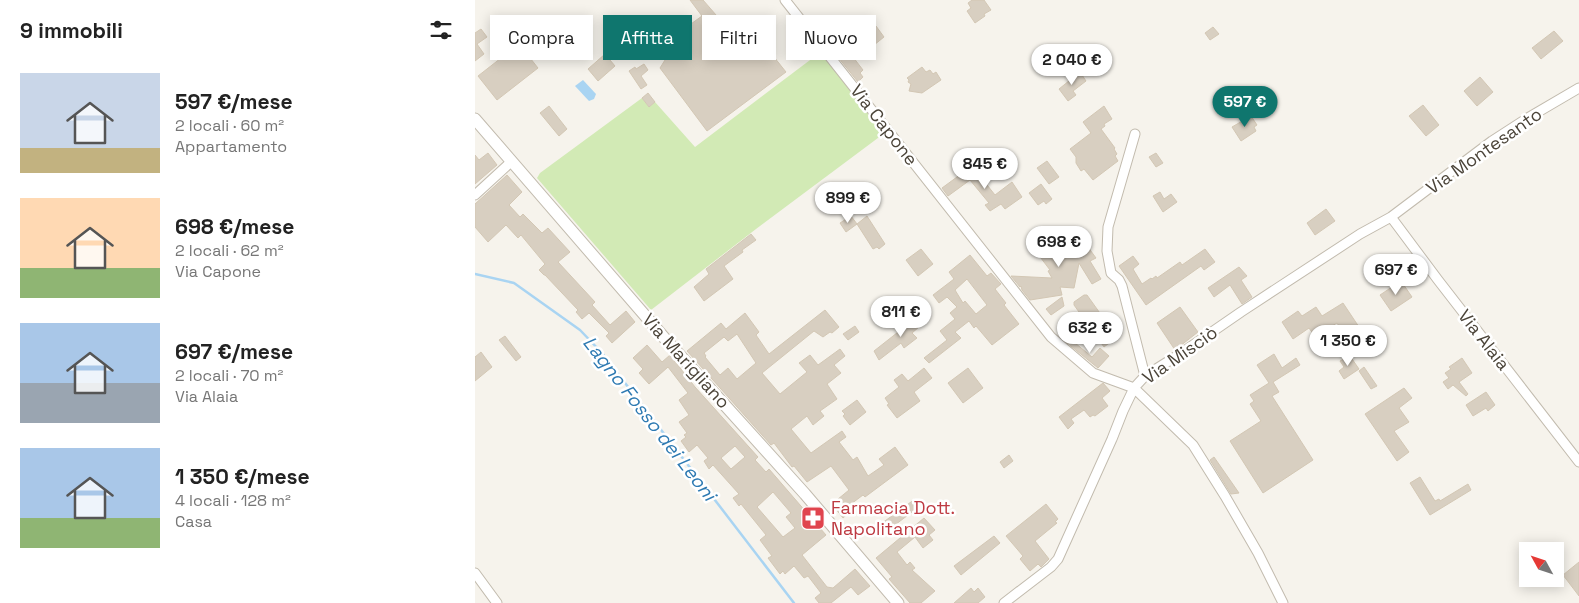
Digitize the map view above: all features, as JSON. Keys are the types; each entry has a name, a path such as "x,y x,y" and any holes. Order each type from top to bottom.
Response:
{"street":[{"name":"Via Capone","path":"785,0 1051,337 1093,373 1134,388"},
{"name":"Via Montesanto","path":"1391,216 1492,142 1579,88"},
{"name":"Via Marigliano","path":"475,118 667,340 805,494 897,603"},
{"path":"1135,134 1108,227 1107,251 1111,273 1119,280 1122,286 1145,376"},
{"path":"475,195 512,161"},
{"name":"Via Misciò","path":"1004,603 1051,567 1058,559 1134,388 1145,376 1181,354 1353,238 1391,216"},
{"name":"Via Alaia","path":"1391,216 1438,280 1579,462"},
{"path":"1134,388 1193,445 1235,512 1283,603"},
{"path":"475,573 497,603"}],"green space":[{"path":"810,60 829,60 886,132 651,310 537,178 540,173 642,98 649,107 655,102 695,147"}],"water":[{"path":"583,80 596,94 594,99 589,101 575,86"}],"building":[{"path":"690,0 703,0 716,15 702,16"},
{"path":"972,0 984,0 991,10 975,23 967,11 971,8 968,3"},
{"path":"702,16 702,60 776,60 786,72 707,131 660,68 665,60 692,60 692,23"},
{"path":"876,26 884,37 876,43"},
{"path":"1213,27 1219,34 1210,40 1205,33"},
{"path":"481,29 487,37 477,44 484,54 475,61 475,33"},
{"path":"1554,31 1563,41 1541,59 1532,48"},
{"path":"603,56 603,60 610,60 615,66 598,81 588,69"},
{"path":"498,60 532,60 538,68 497,100 478,76"},
{"path":"840,60 855,60 863,70 860,73 863,77 858,82"},
{"path":"644,64 648,70 641,76 647,85 641,89 629,71"},
{"path":"922,67 926,72 930,70 933,74 936,72 941,80 922,93 909,91 911,84 907,78"},
{"path":"1080,72 1086,81 1073,91 1076,95 1068,101 1059,89"},
{"path":"1480,77 1493,92 1477,106 1464,91"},
{"path":"648,93 655,102 649,107 642,98"},
{"path":"1423,105 1439,125 1426,136 1409,116"},
{"path":"549,106 567,129 559,136 540,113"},
{"path":"1104,106 1112,119 1104,124 1105,126 1101,129 1115,148 1117,154 1115,156 1118,161 1093,180 1084,169 1081,171 1076,163 1076,157 1070,149 1091,133 1083,122"},
{"path":"1251,116 1257,125 1254,127 1256,131 1241,141 1232,127"},
{"path":"488,153 497,165 475,184 475,155 479,160"},
{"path":"1156,153 1163,163 1156,167 1149,157"},
{"path":"1047,161 1059,177 1049,184 1037,168"},
{"path":"972,166 995,195 1012,182 1022,197 1005,209 1001,204 990,211 985,205 989,203 970,180 948,196 942,188"},
{"path":"507,175 522,192 509,205 520,217 523,214 542,233 548,228 570,252 558,262 595,302 592,305 610,325 626,311 635,322 612,343 606,336 609,333 589,313 582,319 576,312 578,310 539,270 545,264 521,235 518,238 506,225 488,242 475,227 475,204"},
{"path":"1041,184 1052,199 1046,204 1044,201 1038,205 1029,193"},
{"path":"1160,192 1164,199 1171,194 1177,202 1163,212 1153,196"},
{"path":"1326,209 1335,221 1315,235 1307,223"},
{"path":"851,216 857,224 846,232 840,223"},
{"path":"867,216 885,244 879,249 877,247 873,249 857,224"},
{"path":"1077,232 1096,258 1090,261 1101,279 1092,284 1079,263 1074,288 1060,287 1062,295 1030,300 1021,286 1011,276 1052,278 1048,271 1050,270 1028,241 1038,235 1041,239 1043,238 1057,257 1069,247 1065,242"},
{"path":"751,234 756,240 724,266 733,279 704,301 694,287 709,274 706,269"},
{"path":"921,249 933,264 918,276 906,260"},
{"path":"1205,249 1215,262 1204,270 1201,266 1146,305 1119,266 1133,256 1139,264 1133,269 1142,284 1156,276 1157,278 1180,262 1182,265"},
{"path":"970,255 987,276 991,273 1001,284 995,289 1006,303 1004,305 1019,324 992,345 976,326 974,328 969,321 955,332 961,338 929,363 924,358 947,340 940,331 955,319 950,313 957,307 947,297 939,303 933,295 954,279 949,272","holes":["967,279 987,305 976,314 965,301 963,303 955,290"]},
{"path":"1239,267 1247,276 1241,280 1252,297 1242,304 1230,285 1214,297 1208,288"},
{"path":"1401,281 1412,297 1391,311 1380,295"},
{"path":"1087,295 1117,337 1104,347 1074,305 1074,302"},
{"path":"1062,297 1064,306 1051,315 1046,309"},
{"path":"1343,303 1359,327 1355,330 1358,334 1328,355 1309,328 1293,339 1282,322 1298,311 1302,316 1316,307 1322,316","holes":["1337,323 1345,335 1330,344 1322,332"]},
{"path":"1180,307 1198,332 1175,350 1157,323"},
{"path":"825,310 839,327 823,337 814,331 762,373 780,394 807,372 799,363 810,355 818,365 840,349 845,356 834,365 841,373 827,384 837,399 820,411 824,416 813,425 807,416 791,429 811,453 842,431 846,437 839,442 853,460 857,457 868,476 884,465 879,459 895,447 908,465 865,497 863,495 851,504 853,506 852,510 843,518 832,504 849,490 831,466 807,482 794,466 792,467 774,443 771,445 687,351 721,323 726,329 745,313 759,332 756,335 769,354","holes":["737,334 756,363 737,379 728,368 720,375 705,357 704,353 724,337 728,341"]},
{"path":"921,314 927,320 912,333 917,338 904,348 901,343 879,360 874,351"},
{"path":"855,326 859,332 848,340 843,334"},
{"path":"505,336 521,357 516,361 499,340"},
{"path":"1069,338 1092,357 1100,348 1109,356 1098,368 1066,342"},
{"path":"647,345 662,362 670,355 695,387 758,457 755,460 766,472 769,469 826,535 802,555 827,587 833,588 855,569 870,586 858,595 851,587 831,603 819,603 815,598 821,593 808,576 804,578 794,566 785,574 783,571 780,574 768,558 772,556 760,540 766,535 741,504 739,506 733,498 739,494 713,465 709,469 704,461 708,458 697,445 689,452 681,441 686,437 684,435 687,433 679,422 689,415 679,400 688,393 668,367 649,384 639,373 643,369 633,358","holes":["735,446 745,457 731,469 721,458","773,492 791,513 786,517 795,528 783,537 757,507"]},
{"path":"481,352 492,367 475,381 475,357"},
{"path":"1274,354 1282,368 1296,358 1300,365 1273,382 1279,392 1272,396 1313,460 1263,493 1230,441 1261,421 1250,404 1254,401 1250,395 1269,383 1257,365"},
{"path":"1350,356 1359,369 1344,379 1339,371 1344,367 1340,361"},
{"path":"1462,358 1472,373 1459,382 1468,394 1466,396 1453,385 1448,389 1443,382 1449,378 1445,373 1451,369 1449,367"},
{"path":"1364,367 1377,386 1371,389 1359,371"},
{"path":"924,368 932,378 914,392 920,401 897,418 887,405 889,404 885,398 899,387 894,380 902,374 908,381"},
{"path":"968,368 983,388 963,403 948,383"},
{"path":"1103,383 1110,391 1102,398 1108,406 1095,416 1090,417 1084,410 1071,419 1074,423 1068,429 1059,417"},
{"path":"1404,388 1412,398 1399,408 1409,422 1394,431 1409,452 1397,461 1365,414"},
{"path":"1486,392 1495,405 1488,411 1486,408 1473,416 1466,405"},
{"path":"857,400 866,412 850,425 843,416 845,414 842,411"},
{"path":"1009,455 1013,461 1004,468 1000,462"},
{"path":"1214,457 1239,493 1231,494 1210,460"},
{"path":"1420,477 1435,501 1439,499 1440,501 1468,484 1471,490 1430,515 1410,483"},
{"path":"915,499 920,506 879,537 874,529"},
{"path":"1046,504 1058,519 1055,522 1057,523 1035,541 1049,559 1041,567 1038,564 1030,571 1020,559 1023,556 1006,536"},
{"path":"924,518 935,530 929,535 933,540 923,548 915,537 897,552 907,565 910,562 915,568 912,570 935,591 921,603 910,603 889,579 892,577 876,558"},
{"path":"994,536 1000,543 961,575 954,566"},
{"path":"1579,562 1579,596 1564,576 1564,574"},
{"path":"971,588 974,592 978,588 985,597 978,603 954,603"}],"waterway":[{"name":"Lagno Fosso dei Leoni","path":"475,274 514,283 580,330 602,353 794,603"}],"place":[{"name":"Farmacia Dott. Napolitano","path":"813,518"}]}
